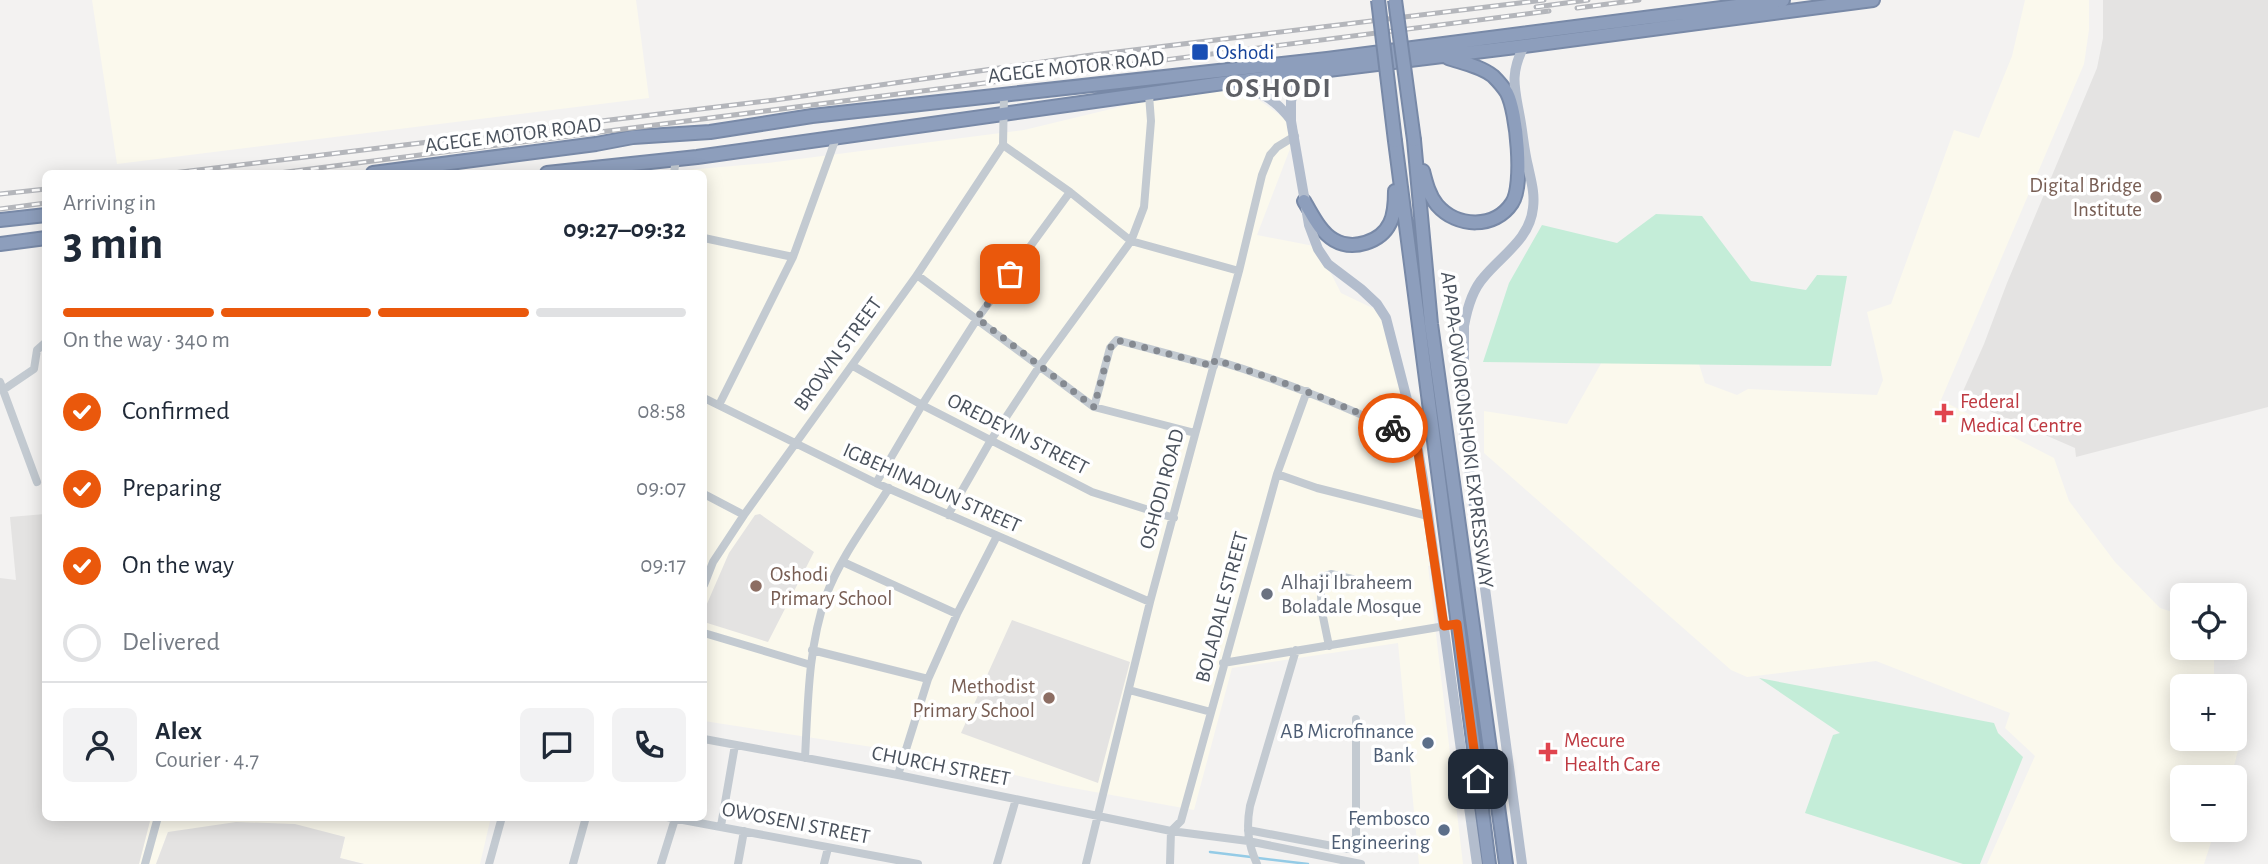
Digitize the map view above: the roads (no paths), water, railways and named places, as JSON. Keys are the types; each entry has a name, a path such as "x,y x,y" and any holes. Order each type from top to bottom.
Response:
{"highway":[{"name":"APAPA-OWORONSHOKI EXPRESSWAY","path":"1378,0 1451,625 1489,864"},
{"name":"APAPA-OWORONSHOKI EXPRESSWAY","path":"1395,0 1414,140 1431,324 1506,864"},
{"name":"AGEGE MOTOR ROAD","path":"588,170 1002,116 1223,83 1524,46 1783,0"},
{"name":"AGEGE MOTOR ROAD","path":"396,170 633,137 710,132 812,116 1873,0"},
{"path":"1414,140 1428,191 1441,209 1472,223 1494,219 1513,202 1520,173 1512,110 1507,93 1494,77 1481,69 1444,57"},
{"path":"1304,201 1324,232 1334,239 1356,245 1372,241 1385,230 1395,201 1395,141"},
{"path":"0,220 42,215"},
{"path":"0,244 42,239"}],"main road":[{"name":"APAPA-OWORONSHOKI EXPRESSWAY","path":"1522,864 1464,432 1464,326 1466,312 1483,278 1520,240 1534,207 1534,188 1513,86 1517,60 1524,46"},
{"name":"APAPA-OWORONSHOKI EXPRESSWAY","path":"1299,74 1291,102 1291,121 1304,201 1313,237 1328,264 1361,289 1377,304 1386,318 1416,439 1428,516 1451,625 1477,864"},
{"path":"1223,83 1257,91 1269,97 1280,105 1291,121"}],"street":[{"path":"1004,94 1006,104 1002,116 1003,145 1070,192 1131,241 1239,271"},
{"path":"948,514 991,440 1131,241 1144,207 1151,121 1149,95"},
{"name":"OSHODI ROAD","path":"1086,864 1150,602 1239,271 1262,175 1270,155 1294,136"},
{"path":"719,405 793,257 836,138"},
{"name":"BROWN STREET","path":"707,577 713,562 744,515 917,275 1003,145"},
{"path":"674,170 676,159"},
{"path":"876,483 977,318 1070,192"},
{"path":"707,239 793,257"},
{"path":"917,275 1094,407 1195,433"},
{"path":"1094,407 1110,348 1117,340 1262,374 1416,439"},
{"path":"37,482 2,386 34,369 37,350 42,346"},
{"name":"OREDEYIN STREET","path":"853,366 922,405 1092,492 1174,517"},
{"name":"BOLADALE STREET","path":"1171,831 1181,821 1277,474 1307,391"},
{"name":"IGBEHINADUN STREET","path":"707,399 876,483 1150,602"},
{"path":"1277,474 1338,494 1428,516"},
{"path":"805,758 812,650 826,596 843,562 889,488"},
{"path":"707,496 744,515"},
{"path":"898,775 928,679 957,614 997,536"},
{"path":"843,562 957,614"},
{"path":"1329,646 1322,612 1320,578 1331,575 1352,579"},
{"path":"1223,663 1451,625"},
{"path":"707,634 811,665"},
{"path":"812,650 928,679"},
{"path":"1255,859 1248,841 1250,806 1296,650"},
{"path":"1129,690 1211,712"},
{"path":"1248,830 1348,849 1352,845 1356,837 1356,719"},
{"name":"CHURCH STREET","path":"707,740 898,775 1171,831 1248,841 1361,864"},
{"path":"721,826 735,745"},
{"path":"998,864 1016,799"},
{"path":"145,864 157,821"},
{"path":"489,864 501,821"},
{"path":"573,864 585,821"},
{"path":"661,864 670,821"},
{"name":"OWOSENI STREET","path":"690,821 912,863"},
{"path":"738,864 744,831"},
{"path":"1170,864 1171,831"},
{"path":"824,864 828,848"}],"waterway":[{"path":"1210,852 1251,857"},
{"path":"1258,858 1308,864"}],"railway":[{"path":"198,170 775,100 1084,56 1544,0"},
{"path":"1536,7 1588,0"},
{"path":"1577,8 1639,0"},
{"path":"303,170 1549,11"},
{"path":"0,194 42,189"},
{"path":"0,209 42,204"}],"place":[{"name":"Oshodi","path":"1200,52"},
{"name":"Digital Bridge Institute","path":"2156,197"},
{"name":"Federal Medical Centre","path":"1944,413"},
{"name":"Oshodi Primary School","path":"756,586"},
{"name":"Alhaji Ibraheem Boladale Mosque","path":"1267,594"},
{"name":"Methodist Primary School","path":"1049,698"},
{"name":"AB Microfinance Bank","path":"1428,743"},
{"name":"Mecure Health Care","path":"1548,752"},
{"name":"Fembosco Engineering","path":"1444,830"}],"district":[{"name":"OSHODI","path":"1279,89"}]}
